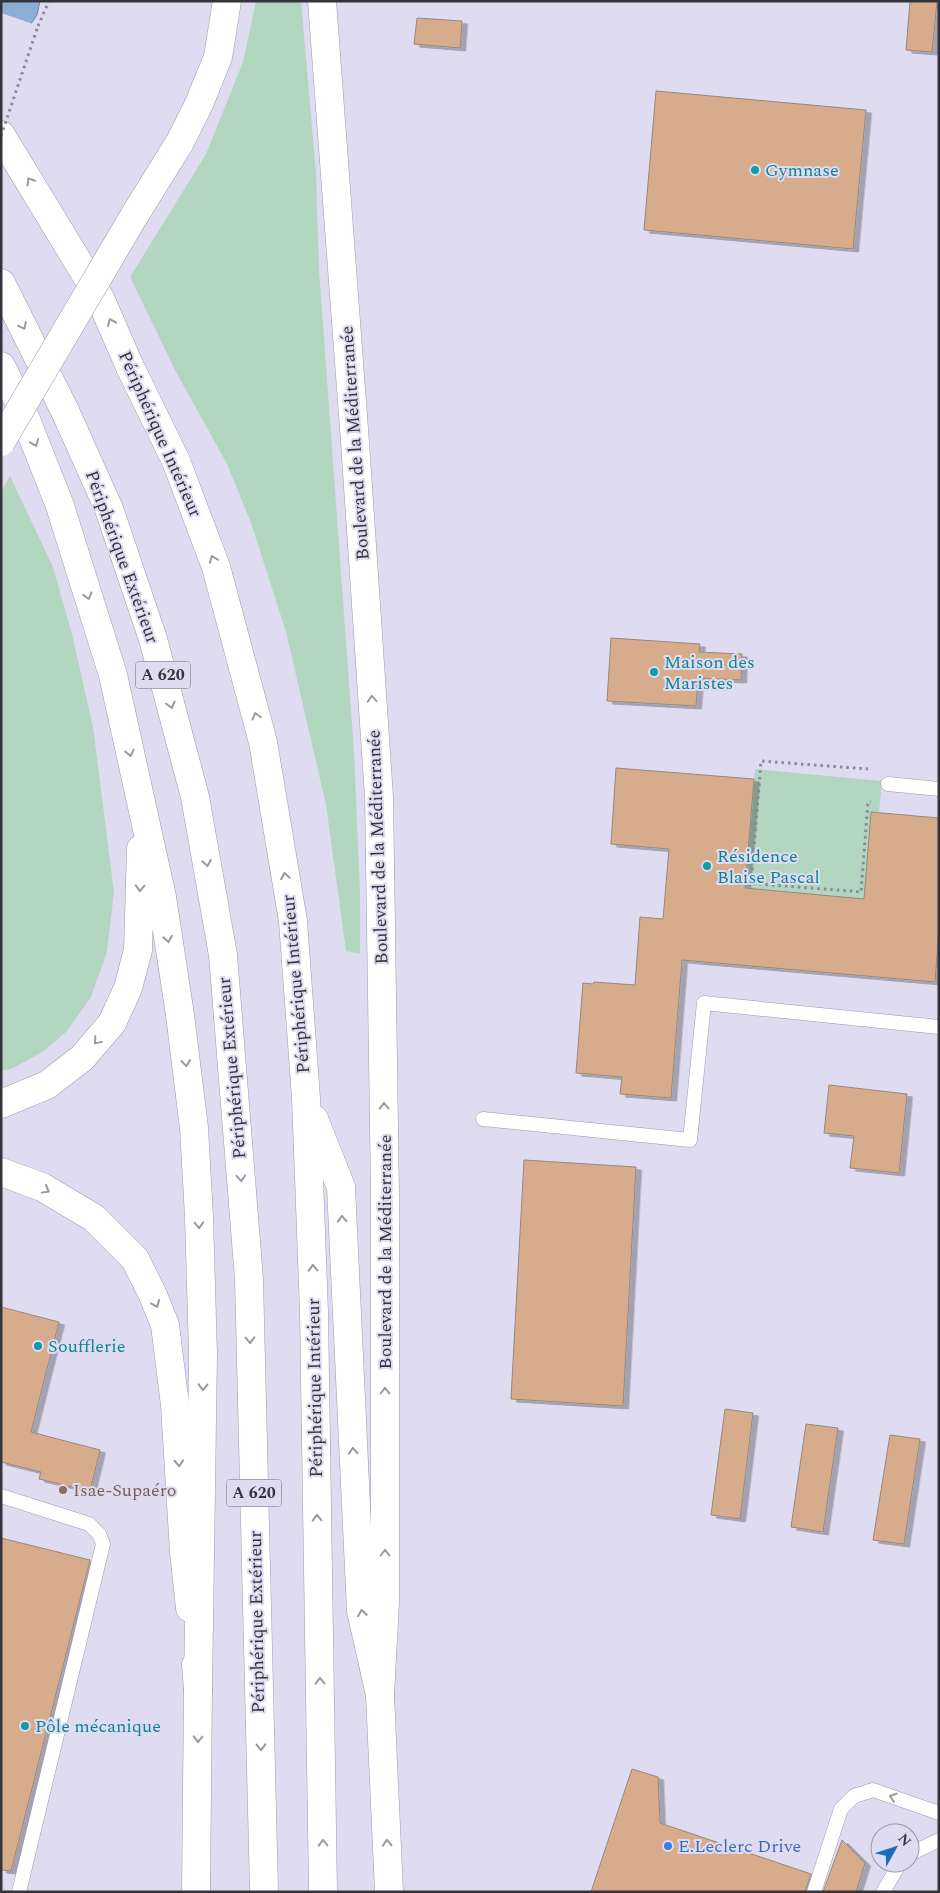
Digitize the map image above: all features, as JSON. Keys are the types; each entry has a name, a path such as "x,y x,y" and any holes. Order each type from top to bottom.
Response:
{"main road":[{"path":"1,442 134,216 180,142 200,104 218,57 227,1"},
{"name":"Boulevard de la Méditerranée","path":"322,1 379,797 385,1253 385,1602 380,1695"},
{"name":"Périphérique Intérieur","path":"1,136 100,298 130,367 176,461 216,567 263,742 294,921 306,1098 314,1312 323,1892"},
{"name":"Périphérique Extérieur","path":"1,282 65,411 109,509 153,639 195,797 223,955 249,1279 264,1892"},
{"path":"1,366 19,402 60,506 113,675 162,897 194,1128 203,1354 196,1892"},
{"path":"1,1104 47,1085 82,1058 112,1023 128,988 138,950 142,805"},
{"path":"306,1098 341,1187 361,1611 380,1695 389,1892"},
{"path":"1,1172 42,1187 94,1218 135,1259 165,1325 175,1406 184,1552 198,1690"}],"lane":[{"path":"888,784 939,789"},
{"path":"483,1119 690,1140 704,1003 939,1027"},
{"path":"1,1496 89,1524 100,1534 103,1544 19,1892"},
{"path":"814,1892 841,1809 854,1796 873,1790 939,1813"},
{"path":"920,1849 939,1840"},
{"path":"882,1892 894,1873"}],"path":[{"path":"1,136 38,26 49,1"},
{"path":"751,883 761,761 870,770"},
{"path":"746,883 861,892 868,802 877,802"}],"green space":[{"path":"256,1 301,1 316,173 319,269 354,752 360,893 360,954 346,951 326,805 286,632 251,523 227,464 176,372 130,277 206,154 243,62"},
{"path":"10,476 53,567 72,634 93,727 114,892 107,952 91,997 67,1031 44,1051 11,1069 1,1071 1,492"},
{"path":"755,769 882,781 879,813 864,899 745,888"}],"water":[{"path":"1,1 40,1 37,15 31,24 1,106"}],"pier":[{"path":"1,13 33,24 4,107 1,109"}],"building":[{"path":"910,1 937,1 932,52 906,50"},
{"path":"417,18 462,21 460,48 414,44"},
{"name":"Gymnase","path":"656,91 866,110 853,249 644,230"},
{"name":"Maison des Maristes","path":"611,638 700,644 699,652 742,654 741,680 698,678 696,706 607,701"},
{"name":"Résidence Blaise Pascal","path":"616,768 754,779 745,888 864,899 871,812 939,818 939,930 935,982 682,960 671,1098 620,1094 622,1077 576,1073 583,983 635,985 640,917 663,919 669,849 611,844"},
{"path":"829,1085 907,1094 899,1173 850,1168 854,1136 824,1133"},
{"path":"524,1160 636,1167 623,1406 511,1399"},
{"path":"1,1307 59,1322 31,1432 100,1450 90,1491 39,1479 41,1472 1,1462"},
{"path":"725,1409 753,1413 740,1519 711,1515"},
{"path":"806,1424 838,1428 823,1532 791,1527"},
{"path":"890,1435 920,1439 904,1544 873,1540"},
{"name":"Pôle mécanique","path":"1,1538 90,1560 11,1871 1,1870"},
{"name":"E.Leclerc Drive","path":"632,1769 658,1777 660,1823 811,1874 805,1892 591,1892"},
{"path":"842,1840 865,1863 856,1892 823,1892"}],"place":[{"name":"Gymnase","path":"755,170"},
{"name":"Maison des Maristes","path":"654,672"},
{"name":"Résidence Blaise Pascal","path":"707,866"},
{"name":"Soufflerie","path":"38,1346"},
{"name":"Isae-Supaéro","path":"63,1490"},
{"name":"Pôle mécanique","path":"25,1726"},
{"name":"E.Leclerc Drive","path":"668,1846"}]}
